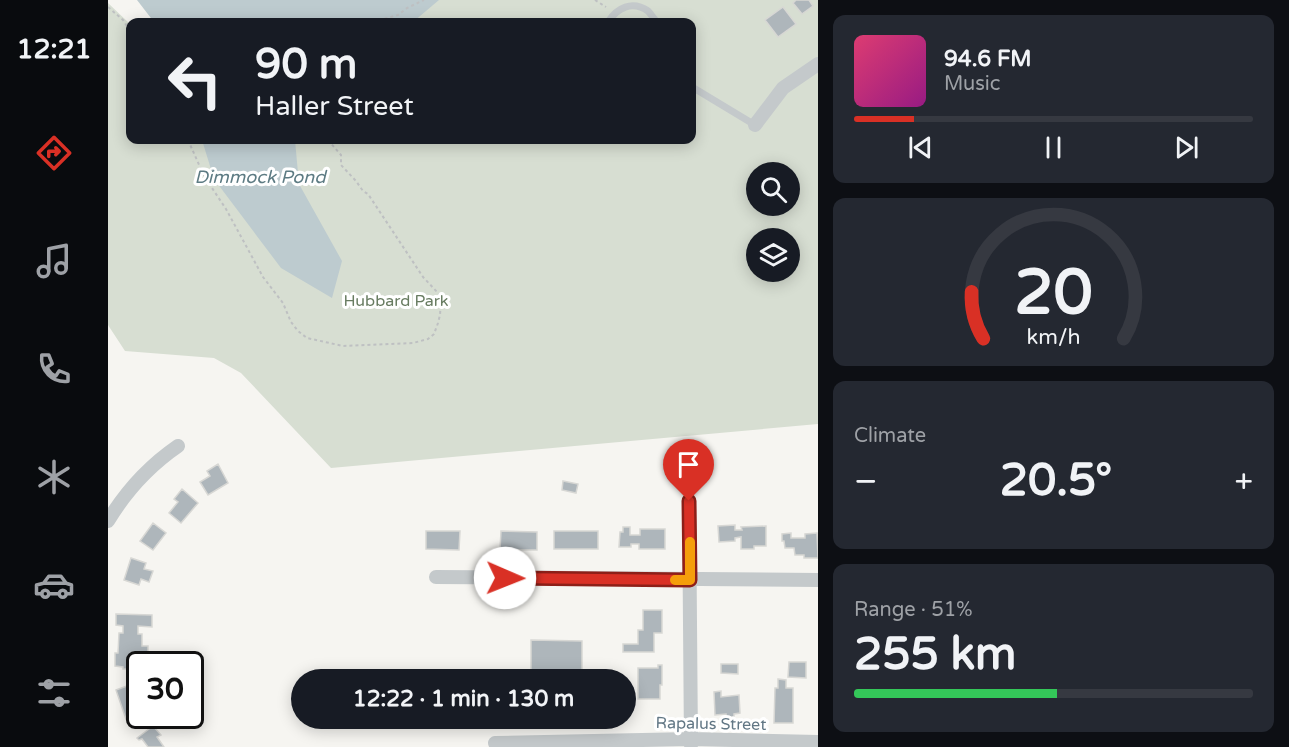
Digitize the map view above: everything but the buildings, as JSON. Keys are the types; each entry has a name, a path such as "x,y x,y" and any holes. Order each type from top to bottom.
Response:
{"street":[{"path":"755,125 783,88 818,64"},
{"path":"108,521 126,493 146,471 177,446"},
{"path":"689,501 691,743"},
{"path":"436,577 818,580"},
{"name":"Rapalus Street","path":"496,745 818,742"}],"lane":[{"path":"611,18 618,9 633,4 647,10 654,18"},
{"path":"696,89 755,125"}],"path":[{"path":"387,18 398,15 424,0"},
{"path":"595,0 605,7 618,9"},
{"path":"108,8 126,25"},
{"path":"190,144 204,176 226,209 263,277 283,303 291,322 298,331 307,338 343,346 413,343 428,339 434,334 440,315 439,294 423,277 368,195 341,165 341,155 331,144"}],"green space":[{"name":"Hubbard Park","path":"386,0 818,0 818,424 331,468 241,373 214,358 125,351 108,325 108,3 126,20 126,144 696,144 696,18 367,18"}],"water":[{"path":"137,0 439,0 418,18 151,18"},
{"name":"Dimmock Pond","path":"203,144 295,144 299,184 342,261 332,298 281,268 214,179"}],"slow traffic":[{"path":"675,580 690,580 690,542"}],"route":[{"path":"505,578 690,580 689,501"}]}
